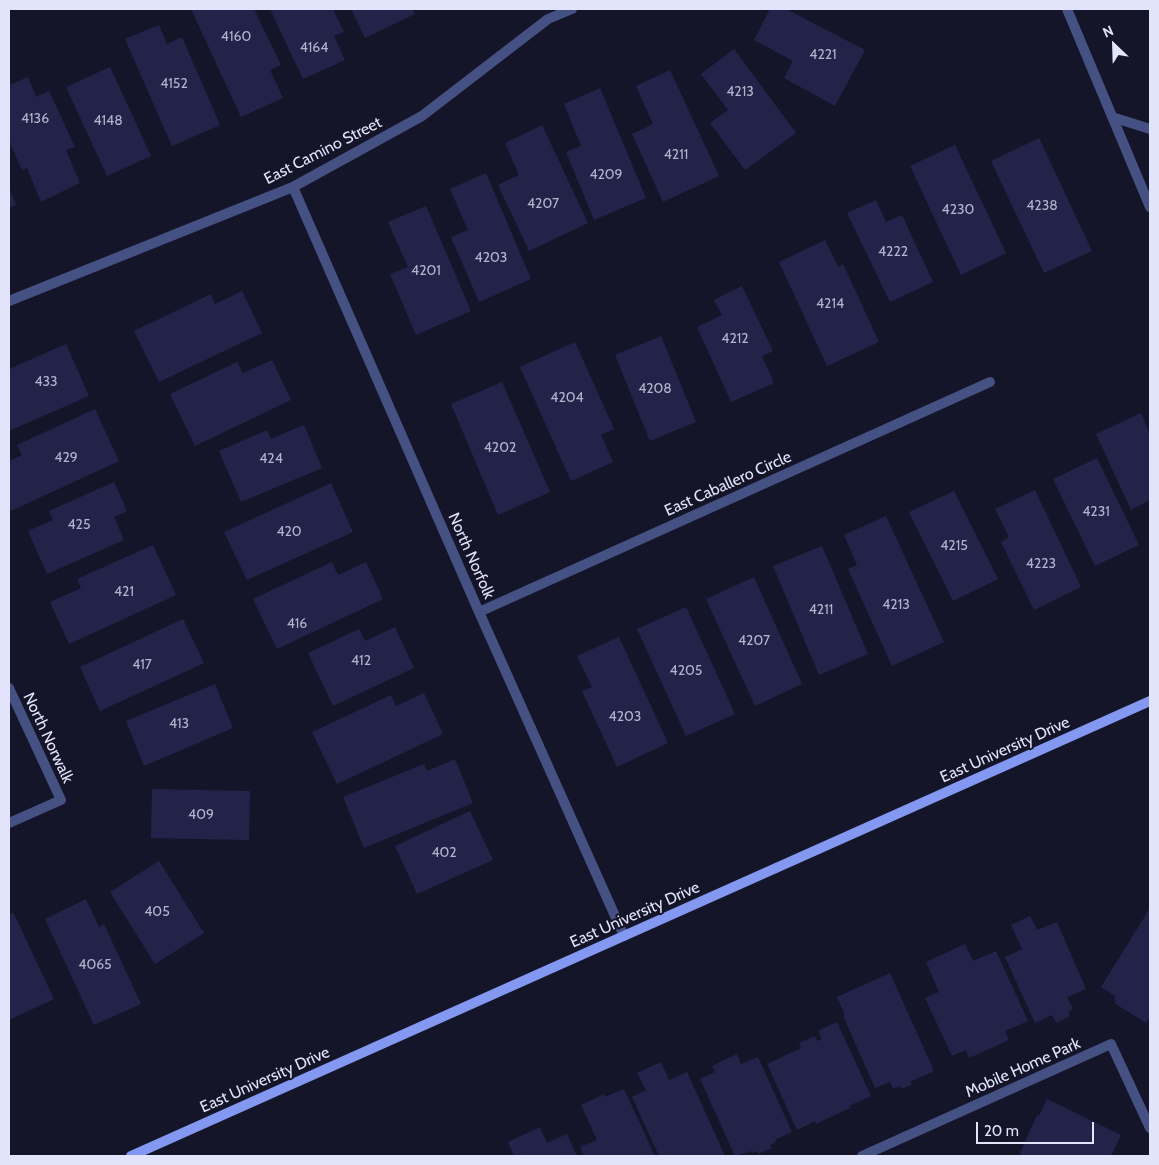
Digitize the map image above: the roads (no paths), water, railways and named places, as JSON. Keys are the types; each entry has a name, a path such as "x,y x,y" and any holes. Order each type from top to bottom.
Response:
{"main road":[{"name":"East University Drive","path":"132,1156 1150,701"}],"street":[{"name":"East Camino Street","path":"9,301 293,187 422,116 548,20 572,9"},
{"path":"1067,9 1150,207"},
{"path":"1112,117 1150,129"},
{"name":"North Norfolk","path":"293,187 479,612 624,936"},
{"name":"East Caballero Circle","path":"479,612 990,382"},
{"name":"North Norwalk","path":"9,688 60,800 9,823"},
{"name":"Mobile Home Park","path":"862,1156 1111,1044 1150,1128"}]}
